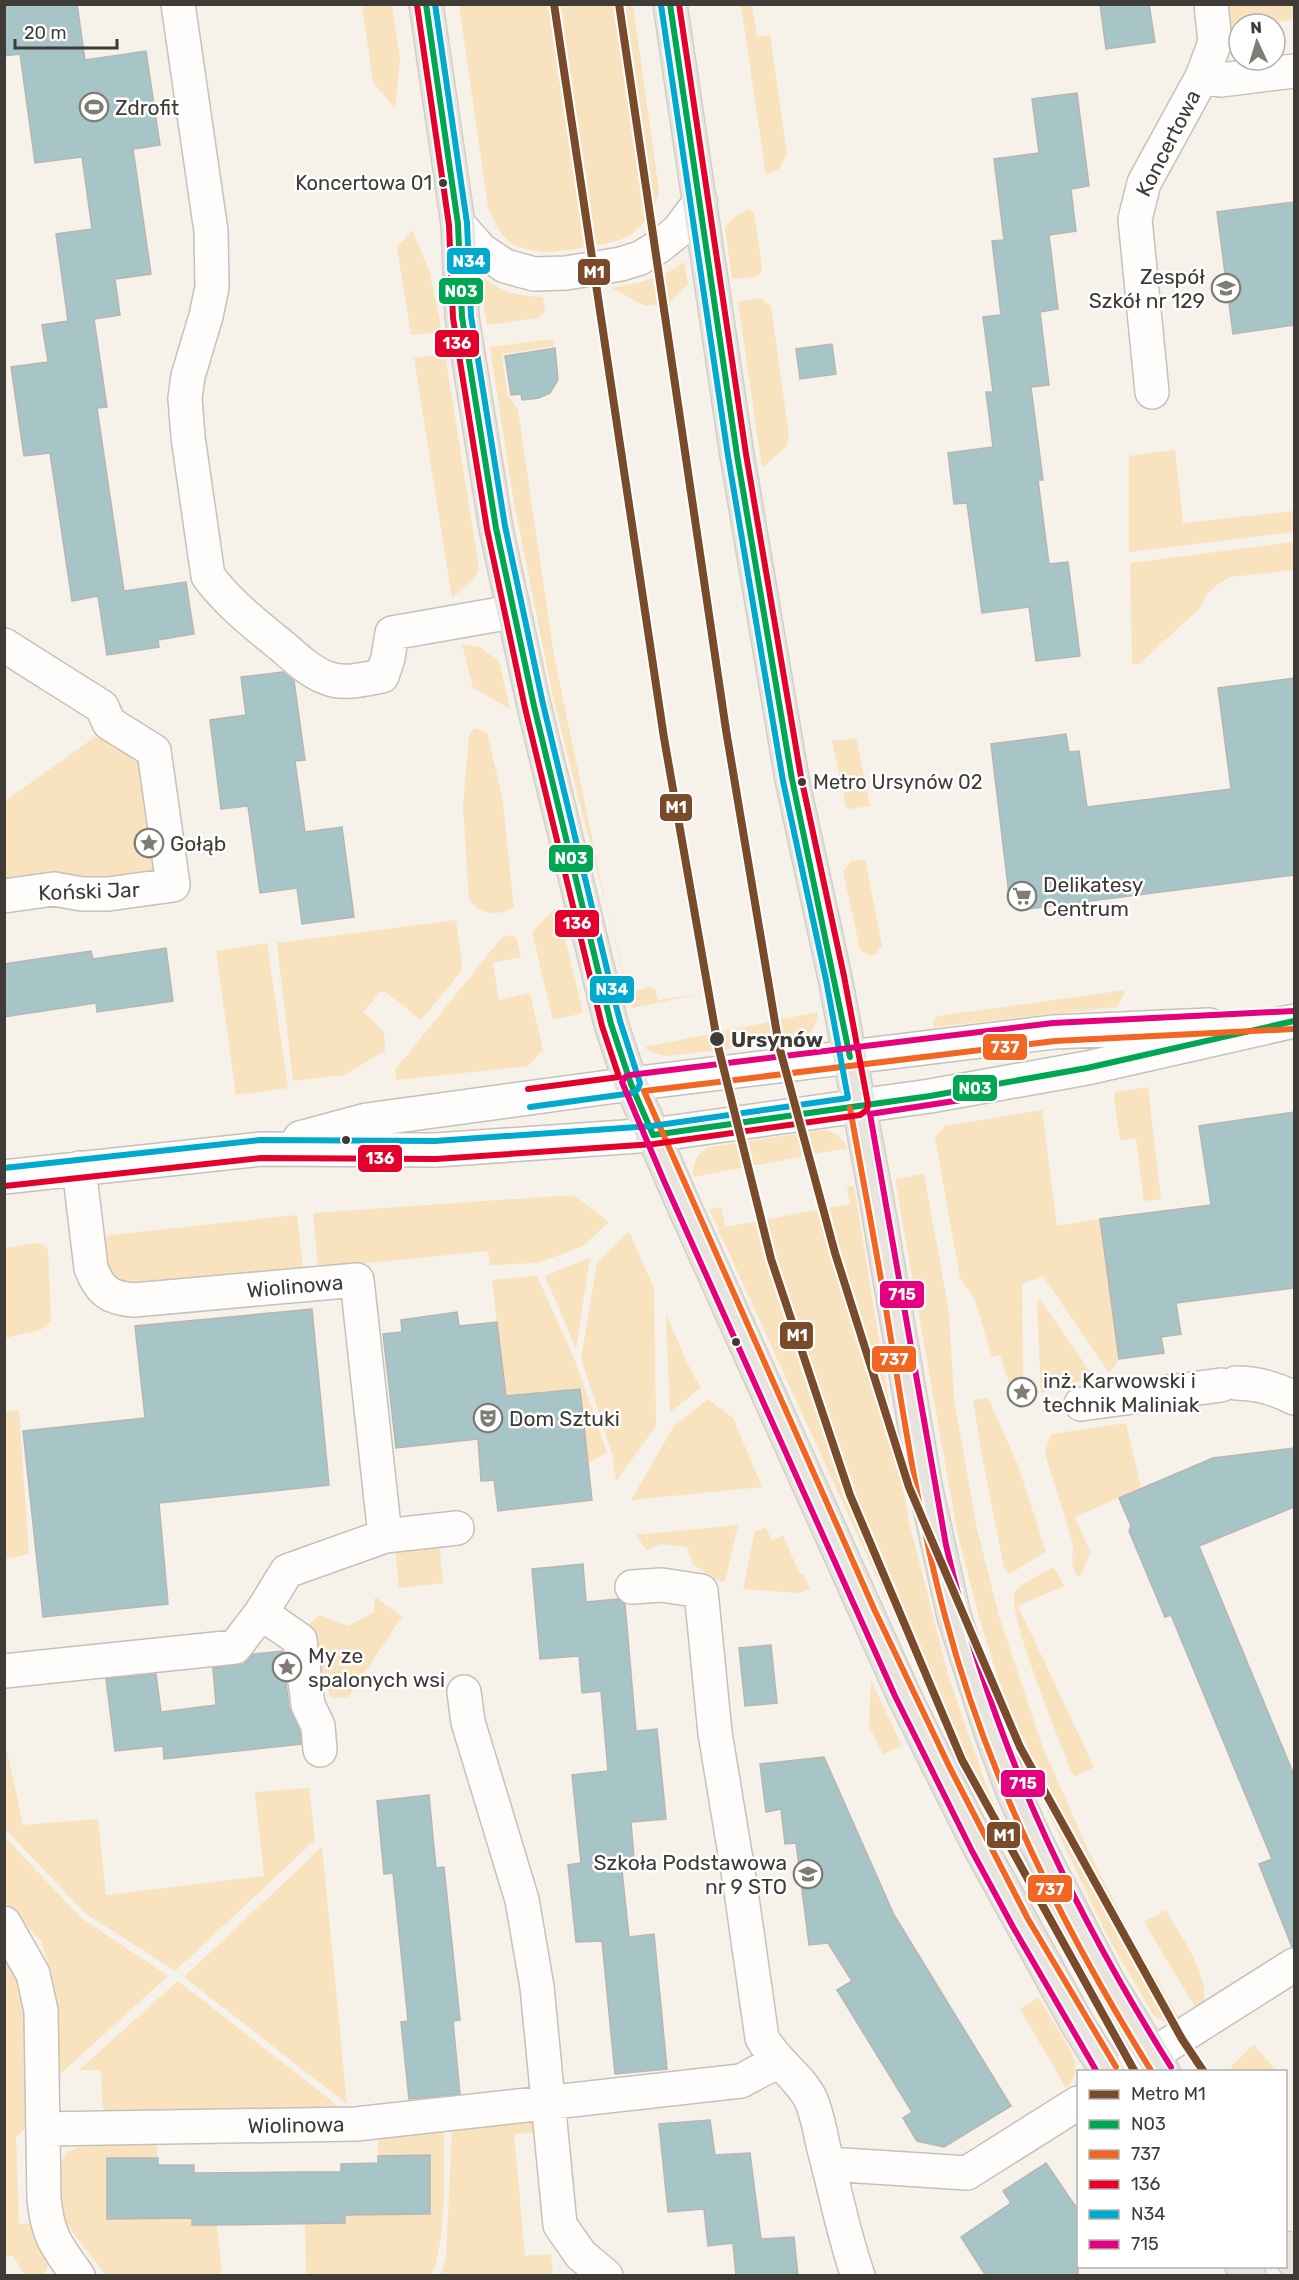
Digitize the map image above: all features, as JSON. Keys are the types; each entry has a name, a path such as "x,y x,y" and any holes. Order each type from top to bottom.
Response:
{"main road":[{"path":"426,4 458,224 462,317 496,528 513,612 608,1013 631,1084 838,1550 932,1754 1078,2025 1107,2070"},
{"path":"670,4 737,455 792,779 850,1057 931,1515 954,1616 971,1674 1012,1789 1147,2066"}],"street":[{"path":"178,4 211,231 212,287 188,376 185,398 188,438 208,576 220,592 265,632 312,671 329,679 351,681 382,675 388,658 392,633 513,612"},
{"name":"Koncertowa","path":"1152,392 1135,219 1144,183 1202,77 1215,42 1213,20"},
{"path":"1202,77 1221,80 1294,71"},
{"path":"458,224 481,250 505,266 534,274 566,273 640,258 678,231 700,202"},
{"name":"Koński Jar","path":"4,645 102,707 109,723 154,751 173,885 108,894 82,894 54,889 4,896"},
{"path":"261,1149 367,1120 631,1084 1054,1032 1294,1021"},
{"path":"4,1177 261,1149 435,1150 653,1135 930,1096 1087,1068 1294,1021"},
{"name":"Wiolinowa","path":"79,1168 91,1268 95,1280 105,1291 116,1298 134,1300 357,1280 385,1536"},
{"path":"1081,1404 1229,1384 1257,1383 1277,1389 1294,1398"},
{"path":"4,1671 235,1647 287,1571 385,1536 457,1528"},
{"path":"632,1587 662,1585 701,1591 715,1733 762,2038 770,2053 799,2083 809,2097 849,2250 858,2276"},
{"path":"261,1612 300,1640 308,1705 318,1726 320,1750"},
{"path":"464,1692 468,1722 522,1900 537,1987 560,2224 581,2255 606,2276"},
{"path":"4,1923 33,1974 41,2011 46,2224 54,2242 78,2276"},
{"path":"1147,2066 1294,1965"},
{"name":"Wiolinowa","path":"43,2129 356,2124 741,2081 778,2061"},
{"path":"828,2164 967,2173 1077,2104"}],"shaded area":[{"path":"362,5 392,5 400,60 395,109 373,82"},
{"path":"459,5 633,5 659,191 652,210 644,222 629,236 601,244 542,252 514,245 501,233 488,207"},
{"path":"741,5 752,5 757,37 770,35 787,154 778,170 766,175"},
{"path":"1225,5 1294,5 1294,20 1287,21 1287,12 1227,12 1226,28"},
{"path":"748,209 752,211 755,218 761,273 755,277 734,279 725,228 732,219"},
{"path":"412,230 430,273 442,332 411,335 397,247"},
{"path":"684,262 688,284 669,303 645,306 612,288 642,282 667,273"},
{"path":"484,278 512,293 543,297 545,312 539,318 487,325 480,279"},
{"path":"760,298 771,306 789,436 787,446 762,468 738,302"},
{"path":"553,339 554,346 502,354 507,394 518,410 554,656 606,905 629,993 650,987 655,990 658,1000 705,993 632,1008 554,701 514,503 490,347"},
{"path":"445,354 479,569 474,578 452,598 414,358"},
{"path":"1175,450 1183,523 1294,511 1294,532 1129,552 1129,456"},
{"path":"1294,542 1294,570 1230,577 1206,595 1200,608 1139,664 1132,664 1130,563"},
{"path":"462,644 479,647 499,661 510,709 473,688"},
{"path":"474,728 487,733 502,796 514,908 495,913 484,912 469,900 463,806 469,736"},
{"path":"95,737 106,738 144,756 161,861 152,878 85,883 84,875 5,886 4,802"},
{"path":"856,738 870,806 849,809 846,807 832,741"},
{"path":"865,859 882,945 875,955 869,956 860,949 843,871 851,861"},
{"path":"554,909 558,909 583,1013 553,1020 532,932"},
{"path":"456,920 461,972 421,1020 386,992 380,992 363,1012 384,1032 385,1051 344,1075 293,1081 277,943"},
{"path":"511,935 516,937 521,957 493,963 499,1000 530,993 543,1050 528,1066 397,1080 395,1070 499,941"},
{"path":"267,943 288,1088 236,1095 216,951"},
{"path":"1126,990 1117,1007 934,1027 933,1021 938,1016"},
{"path":"818,1012 812,1030 795,1042 666,1056 654,1053 645,1047"},
{"path":"1148,1087 1161,1199 1144,1201 1136,1138 1120,1140 1114,1097 1115,1092"},
{"path":"1042,1110 1057,1226 1100,1219 1119,1359 1109,1373 1043,1276 1022,1284 1023,1385 1011,1389 1000,1355 992,1357 975,1300 960,1278 935,1137 945,1126"},
{"path":"822,1130 838,1135 848,1148 693,1177 696,1159 709,1147"},
{"path":"924,1174 949,1312 954,1399 977,1529 999,1616 1043,1748 1089,1852 1129,1931 1180,2019 1165,2022 1154,2016 1108,1937 1024,1762 980,1621 957,1531 895,1179"},
{"path":"854,1186 908,1518 948,1675 987,1788 1042,1906 1039,1908 959,1758 709,1209 721,1207 725,1227 850,1204 847,1187"},
{"path":"573,1195 609,1222 584,1245 537,1263 490,1265 488,1251 318,1268 313,1213"},
{"path":"297,1215 303,1269 140,1285 129,1284 114,1277 105,1257 103,1238 110,1235"},
{"path":"629,1231 654,1289 656,1426 616,1481 612,1454 581,1358 597,1263"},
{"path":"37,1243 44,1245 48,1250 51,1321 40,1330 5,1338 5,1248"},
{"path":"590,1258 576,1349 545,1276"},
{"path":"537,1276 576,1363 607,1453 588,1463 580,1389 506,1396 492,1280"},
{"path":"1040,1299 1095,1379 1064,1384 1041,1393 1037,1302"},
{"path":"666,1315 701,1388 670,1412"},
{"path":"988,1398 1018,1465 1046,1552 1009,1574 1004,1568 973,1400"},
{"path":"708,1399 733,1418 762,1487 631,1500 674,1426"},
{"path":"19,1410 29,1554 5,1559 5,1411"},
{"path":"1126,1423 1141,1488 1075,1517 1090,1552 1081,1575 1077,1577 1072,1564 1073,1544 1045,1453 1051,1434"},
{"path":"738,1525 725,1581 719,1581 693,1565 687,1547 660,1544 647,1551 636,1535"},
{"path":"766,1528 772,1541 783,1535 800,1575 803,1573 810,1589 798,1593 743,1589 755,1531"},
{"path":"439,1541 443,1583 399,1588 395,1546"},
{"path":"1054,1567 1064,1586 1018,1606 1094,1767 1074,1777 1037,1682 1014,1604 1015,1592 1018,1589"},
{"path":"375,1597 402,1617 348,1697 331,1698 303,1630 319,1615 348,1626 374,1612"},
{"path":"871,1680 902,1746 883,1754 869,1726"},
{"path":"5,1742 23,1825 98,1819 106,1895 264,1876 255,1792 309,1788 315,1840 175,1971 85,1913 5,1829"},
{"path":"4,1836 81,1918 168,1976 56,2078 53,1980 42,1942 5,1902"},
{"path":"322,1847 347,2104 184,1977"},
{"path":"1166,1910 1193,1956 1202,1980 1204,2005 1197,2010 1144,1922"},
{"path":"5,1939 23,1953 33,2124 16,2136 19,2224 36,2223 49,2261 45,2275 25,2275 13,2256 5,2256"},
{"path":"178,1981 347,2113 103,2119 101,2070 79,2070"},
{"path":"1038,1997 1073,2056 1076,2070 1071,2083 1066,2088 1020,2009"},
{"path":"1254,2044 1275,2070 1233,2070 1231,2067"},
{"path":"537,2120 540,2132 514,2134 525,2256 551,2254 553,2275 440,2276 446,2257 452,2130"},
{"path":"444,2128 443,2221 432,2275 306,2275 305,2224 344,2223 345,2215 430,2214 429,2156 378,2156 378,2131"},
{"path":"155,2139 158,2158 107,2158 107,2219 192,2218 193,2225 217,2225 222,2275 106,2275 57,2212 60,2165 66,2153 93,2141"}],"building":[{"path":"4,4 77,4 85,60 146,51 160,145 133,149 151,274 115,279 120,315 94,319 107,407 97,408 124,591 186,582 194,634 158,640 159,647 107,655 98,596 72,601 50,453 24,456 11,367 48,362 42,325 68,321 56,234 92,229 82,157 35,163 20,54 4,56"},
{"path":"1100,4 1149,4 1155,42 1106,49"},
{"path":"1077,93 1089,186 1071,189 1076,231 1049,235 1058,309 1040,312 1049,385 1031,387 1043,480 1038,480 1049,564 1068,562 1080,656 1036,661 1029,607 982,613 967,503 954,504 948,453 993,447 986,392 993,392 983,317 1001,315 992,241 1004,240 994,159 1039,153 1032,99"},
{"path":"1294,202 1294,325 1233,334 1217,212"},
{"path":"832,344 836,374 800,379 796,349"},
{"path":"555,348 558,380 550,393 539,398 522,400 521,394 511,395 505,356"},
{"path":"283,672 294,681 305,760 295,761 305,832 342,827 354,917 302,924 297,888 260,893 248,806 221,809 210,720 246,715 241,677"},
{"path":"1294,678 1294,875 1028,909 1009,895 991,744 1066,734 1069,752 1079,751 1087,807 1231,789 1218,688"},
{"path":"166,948 173,1001 97,1012 96,1003 4,1017 4,964 91,951 93,959"},
{"path":"1294,1112 1294,1288 1176,1303 1181,1334 1161,1337 1164,1353 1119,1359 1100,1219 1211,1205 1199,1126"},
{"path":"312,1309 329,1485 159,1503 168,1604 43,1617 23,1431 145,1418 135,1326"},
{"name":"Dom Sztuki","path":"457,1312 459,1326 497,1322 506,1396 580,1389 592,1500 498,1511 494,1480 481,1481 478,1439 396,1448 383,1334 402,1332 401,1320"},
{"path":"1294,1448 1294,1507 1199,1546 1294,1775 1294,1946 1292,1947 1259,1864 1272,1859 1171,1615 1165,1617 1129,1531 1131,1526 1119,1498 1213,1458"},
{"path":"583,1564 586,1602 618,1599 625,1604 636,1731 657,1729 666,1819 631,1822 634,1859 621,1861 629,1937 654,1934 667,2069 615,2074 602,1941 576,1942 568,1865 581,1863 572,1775 608,1771 601,1691 582,1693 579,1656 540,1659 532,1569"},
{"path":"771,1645 777,1703 745,1706 739,1648"},
{"path":"282,1651 289,1707 300,1731 301,1744 164,1759 163,1746 115,1751 106,1679 156,1674 161,1712 216,1705 213,1668 244,1664 253,1654"},
{"path":"824,1757 894,1915 1011,2106 944,2147 917,2141 903,2118 912,2112 837,1990 852,1981 828,1943 809,1945 796,1843 785,1844 781,1809 766,1812 760,1764"},
{"path":"429,1795 436,1868 444,1867 460,2020 453,2021 460,2094 409,2099 401,2022 408,2021 393,1873 384,1874 377,1801"},
{"path":"710,2120 715,2155 750,2153 761,2239 794,2237 798,2276 736,2276 733,2243 708,2246 704,2209 668,2212 659,2124"},
{"path":"430,2155 430,2214 345,2215 345,2223 217,2225 192,2225 192,2218 107,2219 107,2158 158,2158 158,2165 194,2165 194,2173 341,2172 341,2164 378,2163 378,2156"},
{"path":"1046,2163 1077,2209 1078,2276 986,2276 961,2237 1011,2203 1003,2191"}],"metro line":[{"name":"M1","path":"554,4 664,738 718,1046 771,1259 850,1495 962,1760 1134,2070"},
{"name":"M1","path":"619,4 726,730 779,1046 835,1253 909,1487 1020,1747 1182,2039 1203,2070"}],"transit line":[{"name":"N03","path":"426,4 458,224 462,317 496,528 534,706 611,1024 631,1084 653,1135"},
{"name":"N34","path":"435,4 467,223 471,316 505,526 543,704 612,990 640,1083 638,1089 633,1093 530,1107"},
{"name":"N03","path":"670,4 737,455 792,779 850,1057"},
{"name":"136","path":"5,1186 261,1158 436,1159 654,1144 860,1115 867,1110 868,1104 844,976 801,777 746,454 679,4"},
{"name":"136","path":"417,5 449,225 453,318 487,529 525,708 602,1026 619,1077 528,1089"},
{"name":"N34","path":"4,1168 260,1140 435,1141 652,1126 848,1098 826,980 783,781 728,456 661,5"},
{"name":"715","path":"1096,2070 972,1851 895,1696 664,1181 622,1082 630,1075 1053,1023 1294,1011"},
{"name":"N03","path":"653,1135 930,1096 1087,1068 1294,1021"},
{"name":"737","path":"1116,2067 1028,1919 949,1766 875,1611 644,1091 1055,1041 1294,1029"},
{"name":"715","path":"961,1100 870,1114 946,1545 964,1616 985,1684 1036,1816 1098,1942 1171,2067"},
{"name":"737","path":"850,1108 919,1502 935,1578 963,1677 983,1736 1032,1852 1089,1964 1151,2070"}],"place":[{"name":"Zdrofit","path":"94,107"},
{"name":"Koncertowa 01","path":"443,183"},
{"name":"Zespół Szkół nr 129","path":"1226,288"},
{"name":"Metro Ursynów 02","path":"802,782"},
{"name":"Gołąb","path":"149,843"},
{"name":"Delikatesy Centrum","path":"1022,896"},
{"name":"Ursynów","path":"717,1039"},
{"name":"inż. Karwowski i technik Maliniak","path":"1022,1392"},
{"name":"Dom Sztuki","path":"488,1418"},
{"name":"My ze spalonych wsi","path":"287,1667"},
{"name":"Szkoła Podstawowa nr 9 STO","path":"808,1874"}]}
